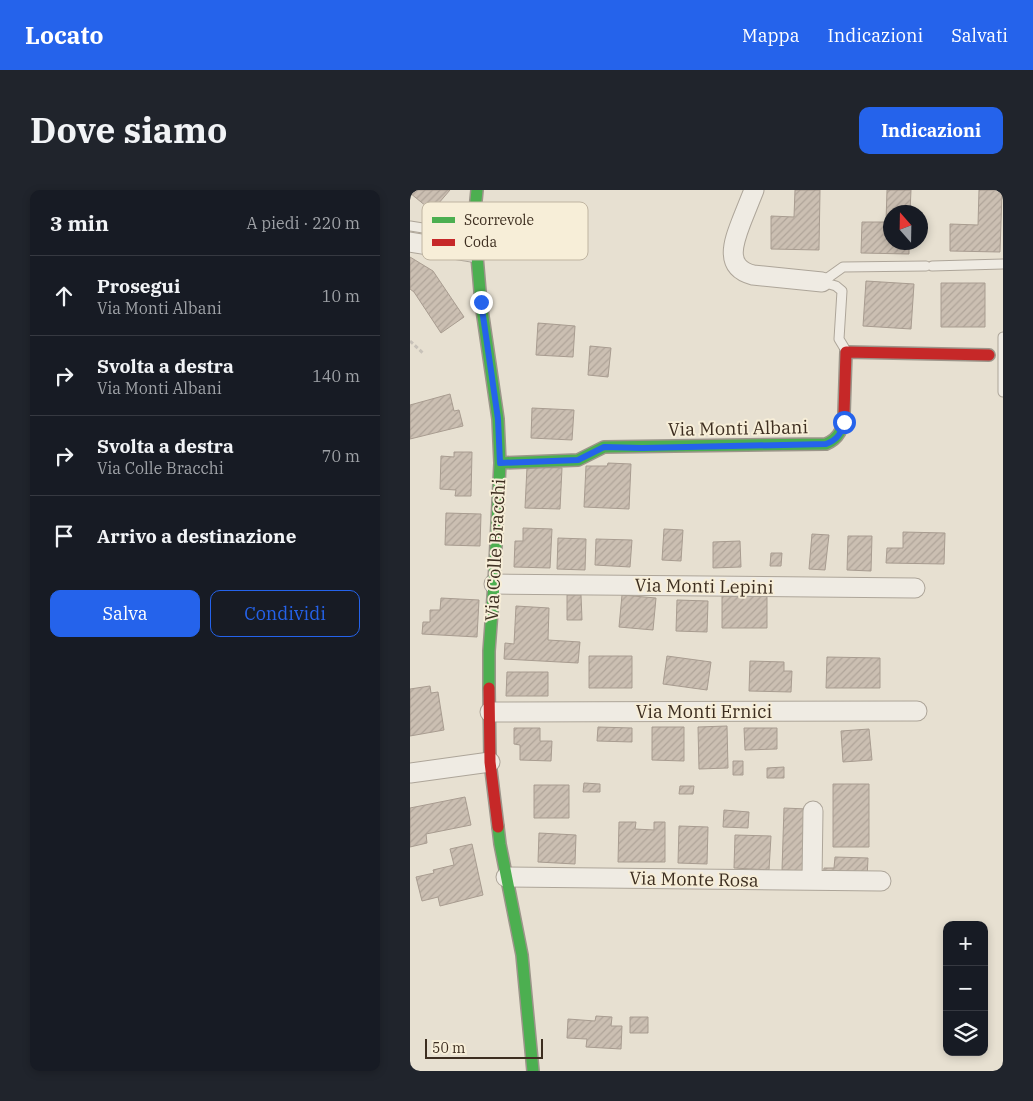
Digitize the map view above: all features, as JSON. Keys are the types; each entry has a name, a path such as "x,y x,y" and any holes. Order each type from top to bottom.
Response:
{"street":[{"path":"754,190 734,242 733,255 738,266 744,272 753,275 822,282"},
{"name":"Via Colle Bracchi","path":"477,260 481,302 498,419 500,463 489,651 490,762 500,844 522,954 534,1071"},
{"path":"846,352 989,355"},
{"name":"Via Monti Albani","path":"500,463 578,460 604,447 642,448 826,444 837,438 844,422 846,352"},
{"name":"Via Monti Lepini","path":"494,584 915,588"},
{"name":"Via Monti Ernici","path":"490,712 917,711"},
{"path":"410,773 490,762"},
{"path":"812,880 813,811"},
{"name":"Via Monte Rosa","path":"506,877 881,882"}],"lane":[{"path":"822,282 843,267 1003,264"},
{"path":"822,282 836,286 842,291 839,339 846,352"},
{"path":"1003,337 1003,392"}],"path":[{"path":"410,341 424,354"}],"building":[{"path":"410,190 450,190 440,202 422,203 410,193"},
{"path":"795,190 820,190 819,250 771,249 771,216 794,217"},
{"path":"887,190 911,190 910,205 887,205"},
{"path":"979,190 1003,190 1000,252 950,251 950,224 978,225"},
{"path":"862,222 883,222 883,250 909,250 909,254 861,253"},
{"path":"410,257 433,271 464,317 441,333 414,292 410,289"},
{"path":"866,281 914,284 911,329 863,326"},
{"path":"941,283 985,283 985,327 941,327"},
{"path":"538,323 575,326 573,357 536,355"},
{"path":"590,346 611,348 608,377 588,375"},
{"path":"450,394 454,411 459,410 463,426 410,439 410,405"},
{"path":"532,408 574,410 572,440 531,438"},
{"path":"454,452 472,452 471,496 455,496 456,490 440,489 441,456 454,457"},
{"path":"608,463 631,464 629,509 584,507 586,466 607,466"},
{"path":"527,467 562,468 560,509 525,508"},
{"path":"446,513 481,514 480,546 445,545"},
{"path":"523,528 552,529 550,568 514,567 515,541 523,541"},
{"path":"664,529 683,530 681,561 662,560"},
{"path":"903,532 945,533 944,564 886,563 887,548 903,548"},
{"path":"812,534 829,535 825,570 809,569"},
{"path":"848,536 872,536 871,571 847,570"},
{"path":"558,538 586,539 585,570 557,569"},
{"path":"596,539 632,540 630,567 595,565"},
{"path":"740,541 741,567 713,568 713,542"},
{"path":"771,553 782,553 781,566 770,566"},
{"path":"567,595 581,595 582,620 567,620"},
{"path":"622,595 656,598 653,630 619,627"},
{"path":"722,596 767,596 767,628 722,628"},
{"path":"441,598 479,600 477,637 422,634 423,622 430,622 430,610 440,610"},
{"path":"677,600 708,601 707,632 676,631"},
{"path":"516,606 549,608 548,640 580,642 578,663 504,659 505,643 514,644"},
{"path":"589,656 632,656 632,688 589,688"},
{"path":"667,656 711,662 707,690 663,684"},
{"path":"827,657 880,658 880,688 826,688"},
{"path":"750,661 784,662 784,671 792,671 791,692 749,691"},
{"path":"507,672 548,672 548,696 506,696"},
{"path":"430,686 431,693 438,692 444,730 410,736 410,689"},
{"path":"727,726 728,768 699,769 698,727"},
{"path":"598,727 632,728 632,742 597,741"},
{"path":"652,727 684,727 684,761 652,760"},
{"path":"514,728 540,728 540,741 552,741 551,761 520,760 520,745 514,744"},
{"path":"744,728 777,728 777,749 745,750"},
{"path":"869,729 872,760 843,762 841,731"},
{"path":"733,761 743,761 743,775 733,775"},
{"path":"784,767 784,778 767,778 767,768"},
{"path":"584,783 600,784 600,792 583,792"},
{"path":"833,784 869,784 869,847 833,847"},
{"path":"534,785 569,785 569,818 534,818"},
{"path":"680,786 694,786 693,794 679,794"},
{"path":"465,797 471,825 426,834 427,843 410,847 410,808"},
{"path":"784,808 807,809 805,871 782,870"},
{"path":"724,810 749,812 748,828 723,827"},
{"path":"619,822 636,822 635,829 654,830 654,822 665,822 665,862 618,862"},
{"path":"679,826 708,827 707,864 678,863"},
{"path":"539,833 576,835 575,864 538,862"},
{"path":"735,835 771,836 769,870 734,868"},
{"path":"472,844 483,895 440,906 438,897 422,901 416,877 434,873 433,870 454,865 450,849"},
{"path":"835,857 868,858 867,879 823,878 824,868 834,868"},
{"path":"596,1016 612,1017 611,1026 622,1026 621,1049 586,1047 587,1039 567,1038 568,1019 595,1021"},
{"path":"630,1017 648,1017 648,1033 630,1033"}],"traffic: fast":[{"path":"476,202 477,190"},
{"path":"477,260 481,303 498,419 500,463 489,651 489,688"},
{"path":"500,463 578,460 604,447 826,444 835,439 840,432 844,413"},
{"path":"498,827 522,955 533,1071"}],"traffic: jam":[{"path":"844,413 846,352 989,355"},
{"path":"489,688 490,762 498,827"}],"route":[{"path":"481,302 498,419 500,463 578,460 604,447 642,448 826,444 837,438 844,422"}]}
